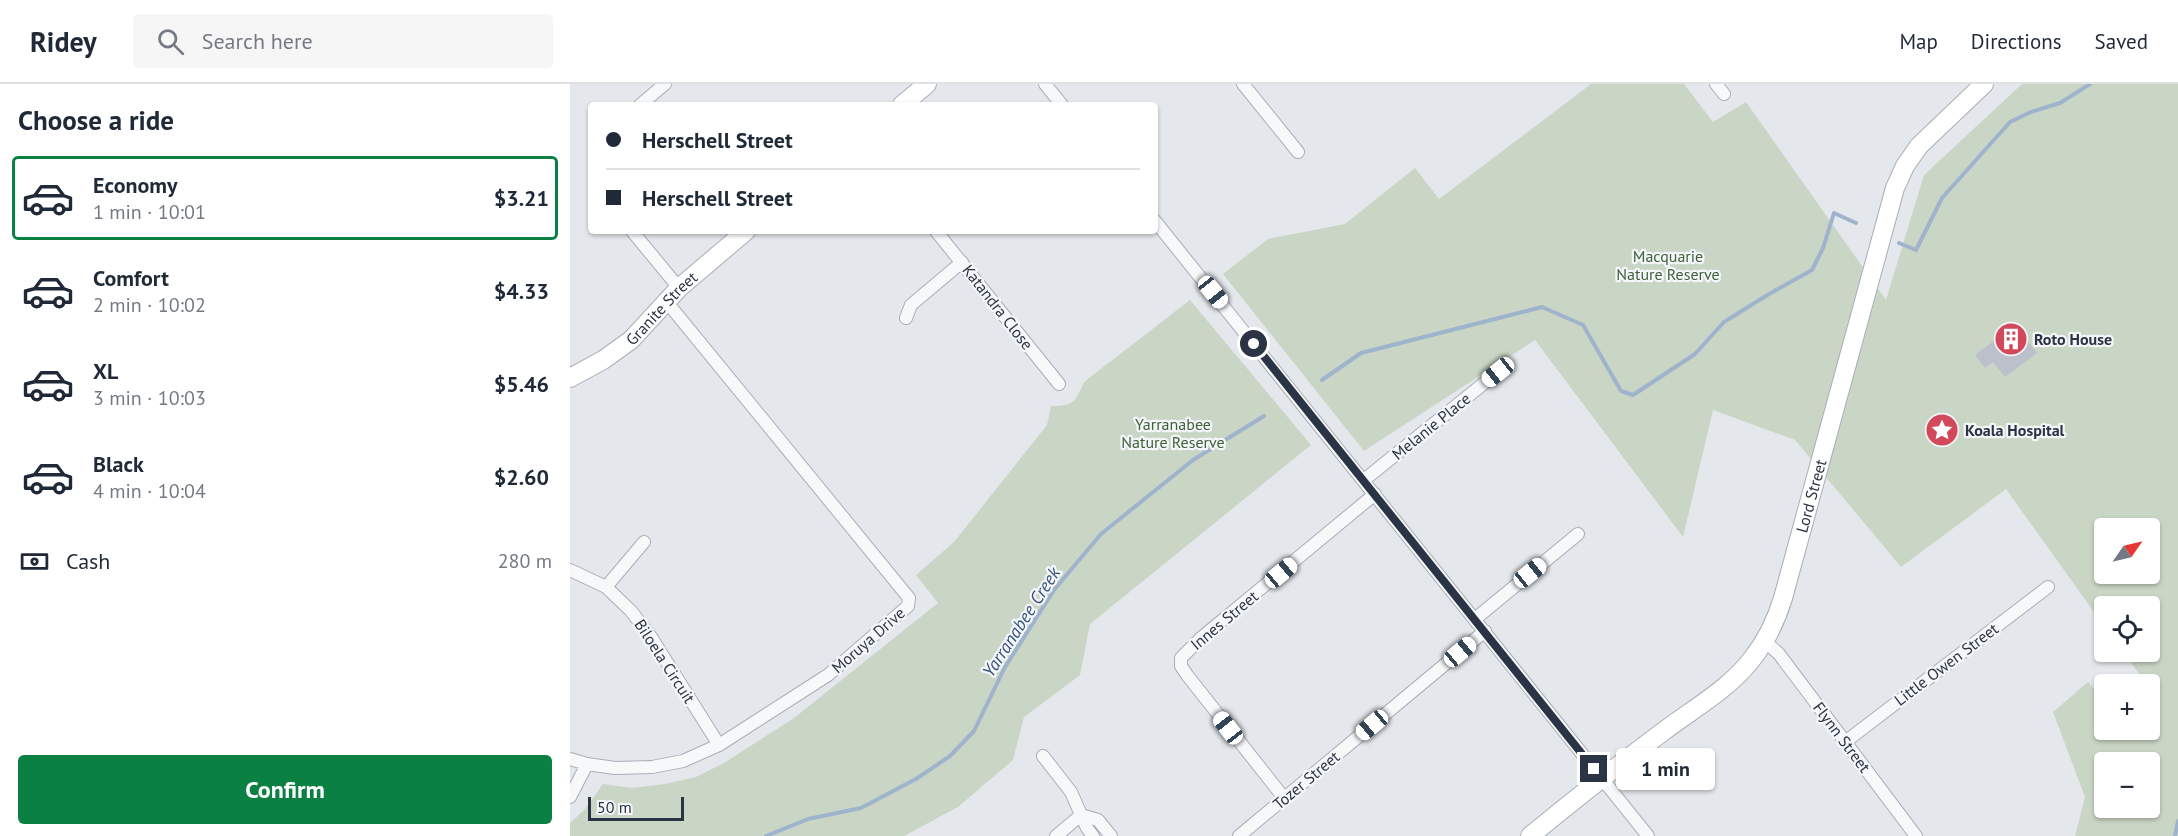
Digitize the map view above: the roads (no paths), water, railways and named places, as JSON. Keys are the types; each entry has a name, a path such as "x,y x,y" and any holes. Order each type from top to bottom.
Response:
{"main road":[{"path":"906,102 927,84"},
{"name":"Lord Street","path":"1530,836 1601,778 1732,681 1752,660 1765,641 1775,623 1783,598 1895,188 1905,166 1919,147 1984,84"},
{"name":"Granite Street","path":"570,378 603,360 631,340 679,288 742,234"}],"street":[{"path":"644,102 665,84"},
{"path":"1045,84 1060,102"},
{"path":"1243,84 1298,152"},
{"path":"1716,84 1724,94"},
{"path":"1158,225 1648,836"},
{"path":"634,234 679,288"},
{"name":"Katandra Close","path":"939,234 1059,384"},
{"path":"906,318 911,305 962,262"},
{"path":"663,269 695,274"},
{"name":"Moruya Drive","path":"570,759 615,768 652,767 683,761 719,745 828,675 908,606 909,598 666,301"},
{"name":"Melanie Place","path":"1364,480 1498,372"},
{"name":"Innes Street","path":"1284,798 1187,675 1181,666 1181,658 1201,638 1375,494"},
{"path":"1475,619 1578,534"},
{"path":"606,587 644,542"},
{"name":"Biloela Circuit","path":"570,570 606,587 632,611 719,745"},
{"name":"Little Owen Street","path":"1845,742 2048,587"},
{"name":"Tozer Street","path":"1239,836 1485,631"},
{"name":"Flynn Street","path":"1765,641 1779,654 1916,836"},
{"path":"1043,756 1071,792 1093,836"},
{"path":"570,797 587,764"},
{"path":"1056,836 1081,816"},
{"path":"1081,816 1098,820 1111,836"}],"waterway":[{"path":"1899,243 1916,250 1942,198 2010,122 2031,112 2060,103 2090,84"},
{"path":"1322,380 1361,353 1542,307 1583,325 1621,391 1633,395 1695,354 1724,322 1812,270 1823,248 1834,213 1856,223"},
{"name":"Yarranabee Creek","path":"766,836 808,819 861,808 916,779 950,756 974,731 1005,667 1054,590 1101,534 1193,460 1264,416"},
{"path":"2175,836 2178,821"}],"place":[{"name":"Roto House","path":"2011,339"},
{"name":"Koala Hospital","path":"1942,430"}],"park label":[{"name":"Macquarie Nature Reserve","path":"1668,265"},
{"name":"Yarranabee Nature Reserve","path":"1173,433"}]}
